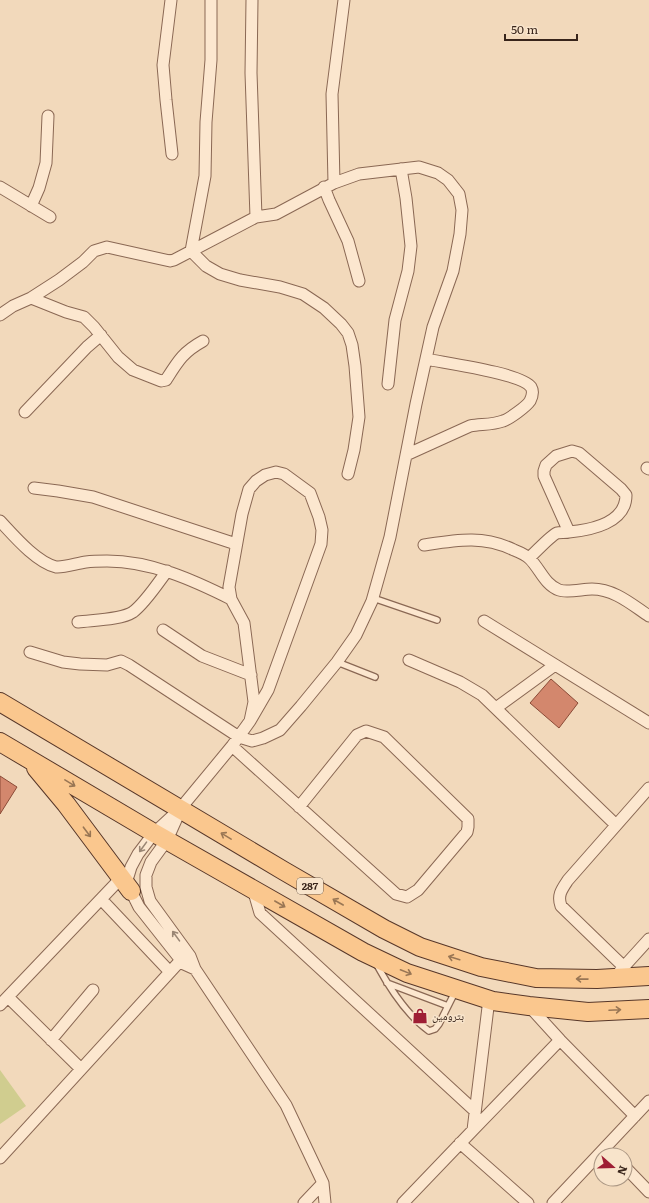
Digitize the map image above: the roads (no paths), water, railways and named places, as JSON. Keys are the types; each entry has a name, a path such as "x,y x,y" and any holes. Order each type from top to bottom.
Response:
{"main road":[{"name":"287","path":"0,702 377,925 420,947 480,967 536,978 597,979 618,972 649,976"},
{"path":"0,742 160,837 370,955 408,973 489,999 529,1006 588,1012 649,1009"},
{"path":"28,758 66,804 126,884"}],"street":[{"path":"171,0 163,65 172,154"},
{"path":"191,251 205,176 206,122 211,60 211,0"},
{"path":"252,0 251,73 256,217"},
{"path":"344,0 332,94 329,200 348,241 359,281"},
{"path":"31,206 39,188 46,163 48,116"},
{"path":"0,315 13,306 31,298 83,262 94,251 107,247 170,261 174,260 256,217 276,214 329,185 359,174 419,167 438,173 448,180 459,194 462,210 460,234 453,271 434,327 426,359 390,537 373,598 356,635 337,662 280,730 263,738 252,741 239,737 129,664 121,661 107,665 63,662 30,652"},
{"path":"388,384 395,320 408,271 412,246 401,169"},
{"path":"0,187 50,217"},
{"path":"191,251 206,266 220,274 240,280 280,287 303,294 324,308 348,333 352,345 355,366 359,417 354,450 348,474"},
{"path":"31,298 66,312 84,317 101,335 118,357 133,370 161,382 166,380 181,356 202,341"},
{"path":"26,412 87,347 101,335"},
{"path":"406,455 470,426 504,421 528,404 532,397 533,391 528,384 512,377 483,369 426,359"},
{"path":"529,558 557,533 569,532 595,528 607,524 623,508 626,501 626,495 621,489 579,453 572,451 556,456 546,465 544,471 544,476 569,532"},
{"path":"250,721 254,702 244,623 231,599 229,587 242,514 249,489 260,478 276,472 284,474 310,493 322,530 322,544 268,690 250,721 239,737 180,809 160,837 146,875 146,887 150,901 190,956 195,969 286,1105 323,1183 325,1203"},
{"path":"34,488 93,497 236,544"},
{"path":"0,521 37,557 57,567 88,562 110,561 136,564 167,571 198,582 231,599"},
{"path":"424,545 462,539 484,540 507,546 529,558 548,583 559,591 592,589 606,590 622,598 649,616"},
{"path":"78,622 122,617 133,612 148,596 167,571"},
{"path":"484,621 649,723"},
{"path":"163,630 202,656 251,675"},
{"path":"409,660 460,682 482,695 616,825"},
{"path":"496,708 554,665"},
{"path":"232,746 299,807 396,894 407,897 418,890 467,832 468,827 468,819 384,737 366,731 357,735 299,807"},
{"path":"649,788 568,880 559,893 561,906 618,972 649,939"},
{"path":"81,1069 51,1040 4,1001 101,899 126,884 131,867 138,854 160,837 180,809"},
{"path":"126,884 139,907 184,964 195,969"},
{"path":"253,889 260,913 475,1111"},
{"path":"101,899 170,972"},
{"path":"0,1158 181,960"},
{"path":"51,1040 93,990"},
{"path":"473,1130 489,999"},
{"path":"529,1006 560,1040 635,1116"},
{"path":"403,1203 560,1040"},
{"path":"612,1147 635,1116 648,1104"},
{"path":"460,1143 528,1203"},
{"path":"553,1203 593,1166"},
{"path":"633,1175 649,1192"},
{"path":"304,1203 323,1183"}],"lane":[{"path":"373,598 437,620"},
{"path":"337,662 375,677"},
{"path":"370,955 387,983 415,1020 429,1031 435,1029 439,1024 456,989"},
{"path":"387,983 448,1006"}],"place":[{"name":"بترومين","path":"420,1016"}]}
